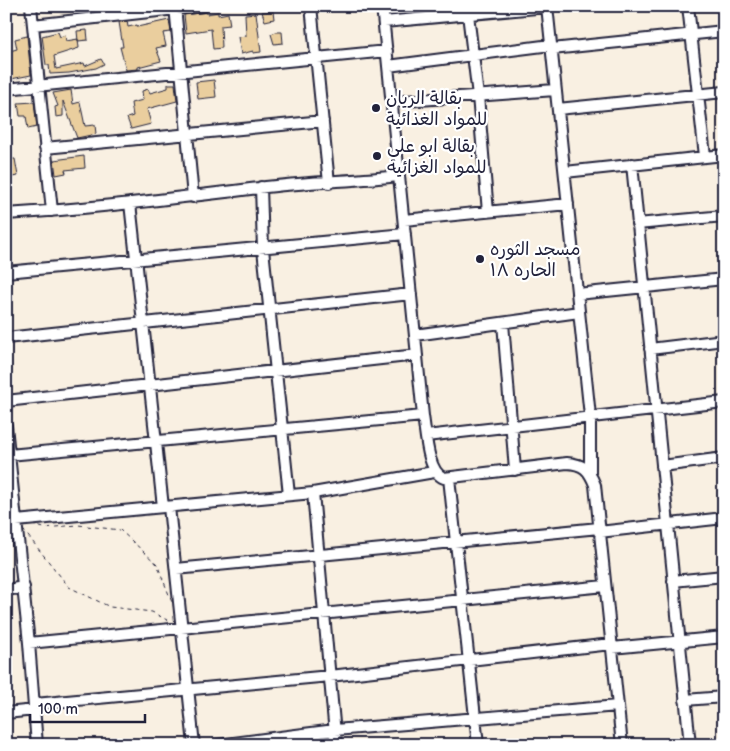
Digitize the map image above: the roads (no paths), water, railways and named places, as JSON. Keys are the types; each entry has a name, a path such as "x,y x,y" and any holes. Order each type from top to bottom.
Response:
{"street":[{"path":"31,6 52,211"},
{"path":"33,25 203,6"},
{"path":"311,6 330,183"},
{"path":"382,6 423,416 434,472"},
{"path":"384,22 467,10 547,6 554,90 558,109 590,416 590,474"},
{"path":"688,6 705,156"},
{"path":"175,8 193,197"},
{"path":"467,10 478,96 488,212"},
{"path":"388,66 473,55 724,31"},
{"path":"6,89 387,51"},
{"path":"392,102 554,90"},
{"path":"558,109 724,92"},
{"path":"45,148 323,121"},
{"path":"564,172 724,155"},
{"path":"632,164 690,745"},
{"path":"6,214 193,197 261,187 399,176"},
{"path":"261,187 263,248 289,495"},
{"path":"130,203 156,442 176,569 194,745"},
{"path":"404,220 568,204"},
{"path":"637,224 724,216"},
{"path":"6,272 405,234"},
{"path":"577,294 724,279"},
{"path":"6,338 411,294"},
{"path":"415,334 579,312"},
{"path":"503,322 516,470"},
{"path":"650,350 724,340"},
{"path":"6,401 417,355"},
{"path":"426,436 724,402"},
{"path":"9,455 423,416"},
{"path":"6,426 9,455 8,467 24,587 37,745"},
{"path":"662,466 724,458"},
{"path":"6,531 17,525 313,492 434,472 444,478 449,478 567,463 585,467 595,485 622,745"},
{"path":"449,478 478,745"},
{"path":"313,492 336,745"},
{"path":"176,569 724,518"},
{"path":"673,581 724,576"},
{"path":"29,643 605,586"},
{"path":"6,590 24,587"},
{"path":"6,713 35,707 188,690 612,646 724,637"},
{"path":"685,700 724,696"},
{"path":"218,745 335,730 618,706"}],"place":[{"name":"بقالة الريان للمواد الغذائية","path":"376,108"},
{"name":"بقالة ابو علي للمواد الغزائيه","path":"377,156"},
{"name":"مسجد الثوره الحاره ١٨","path":"480,259"}]}
